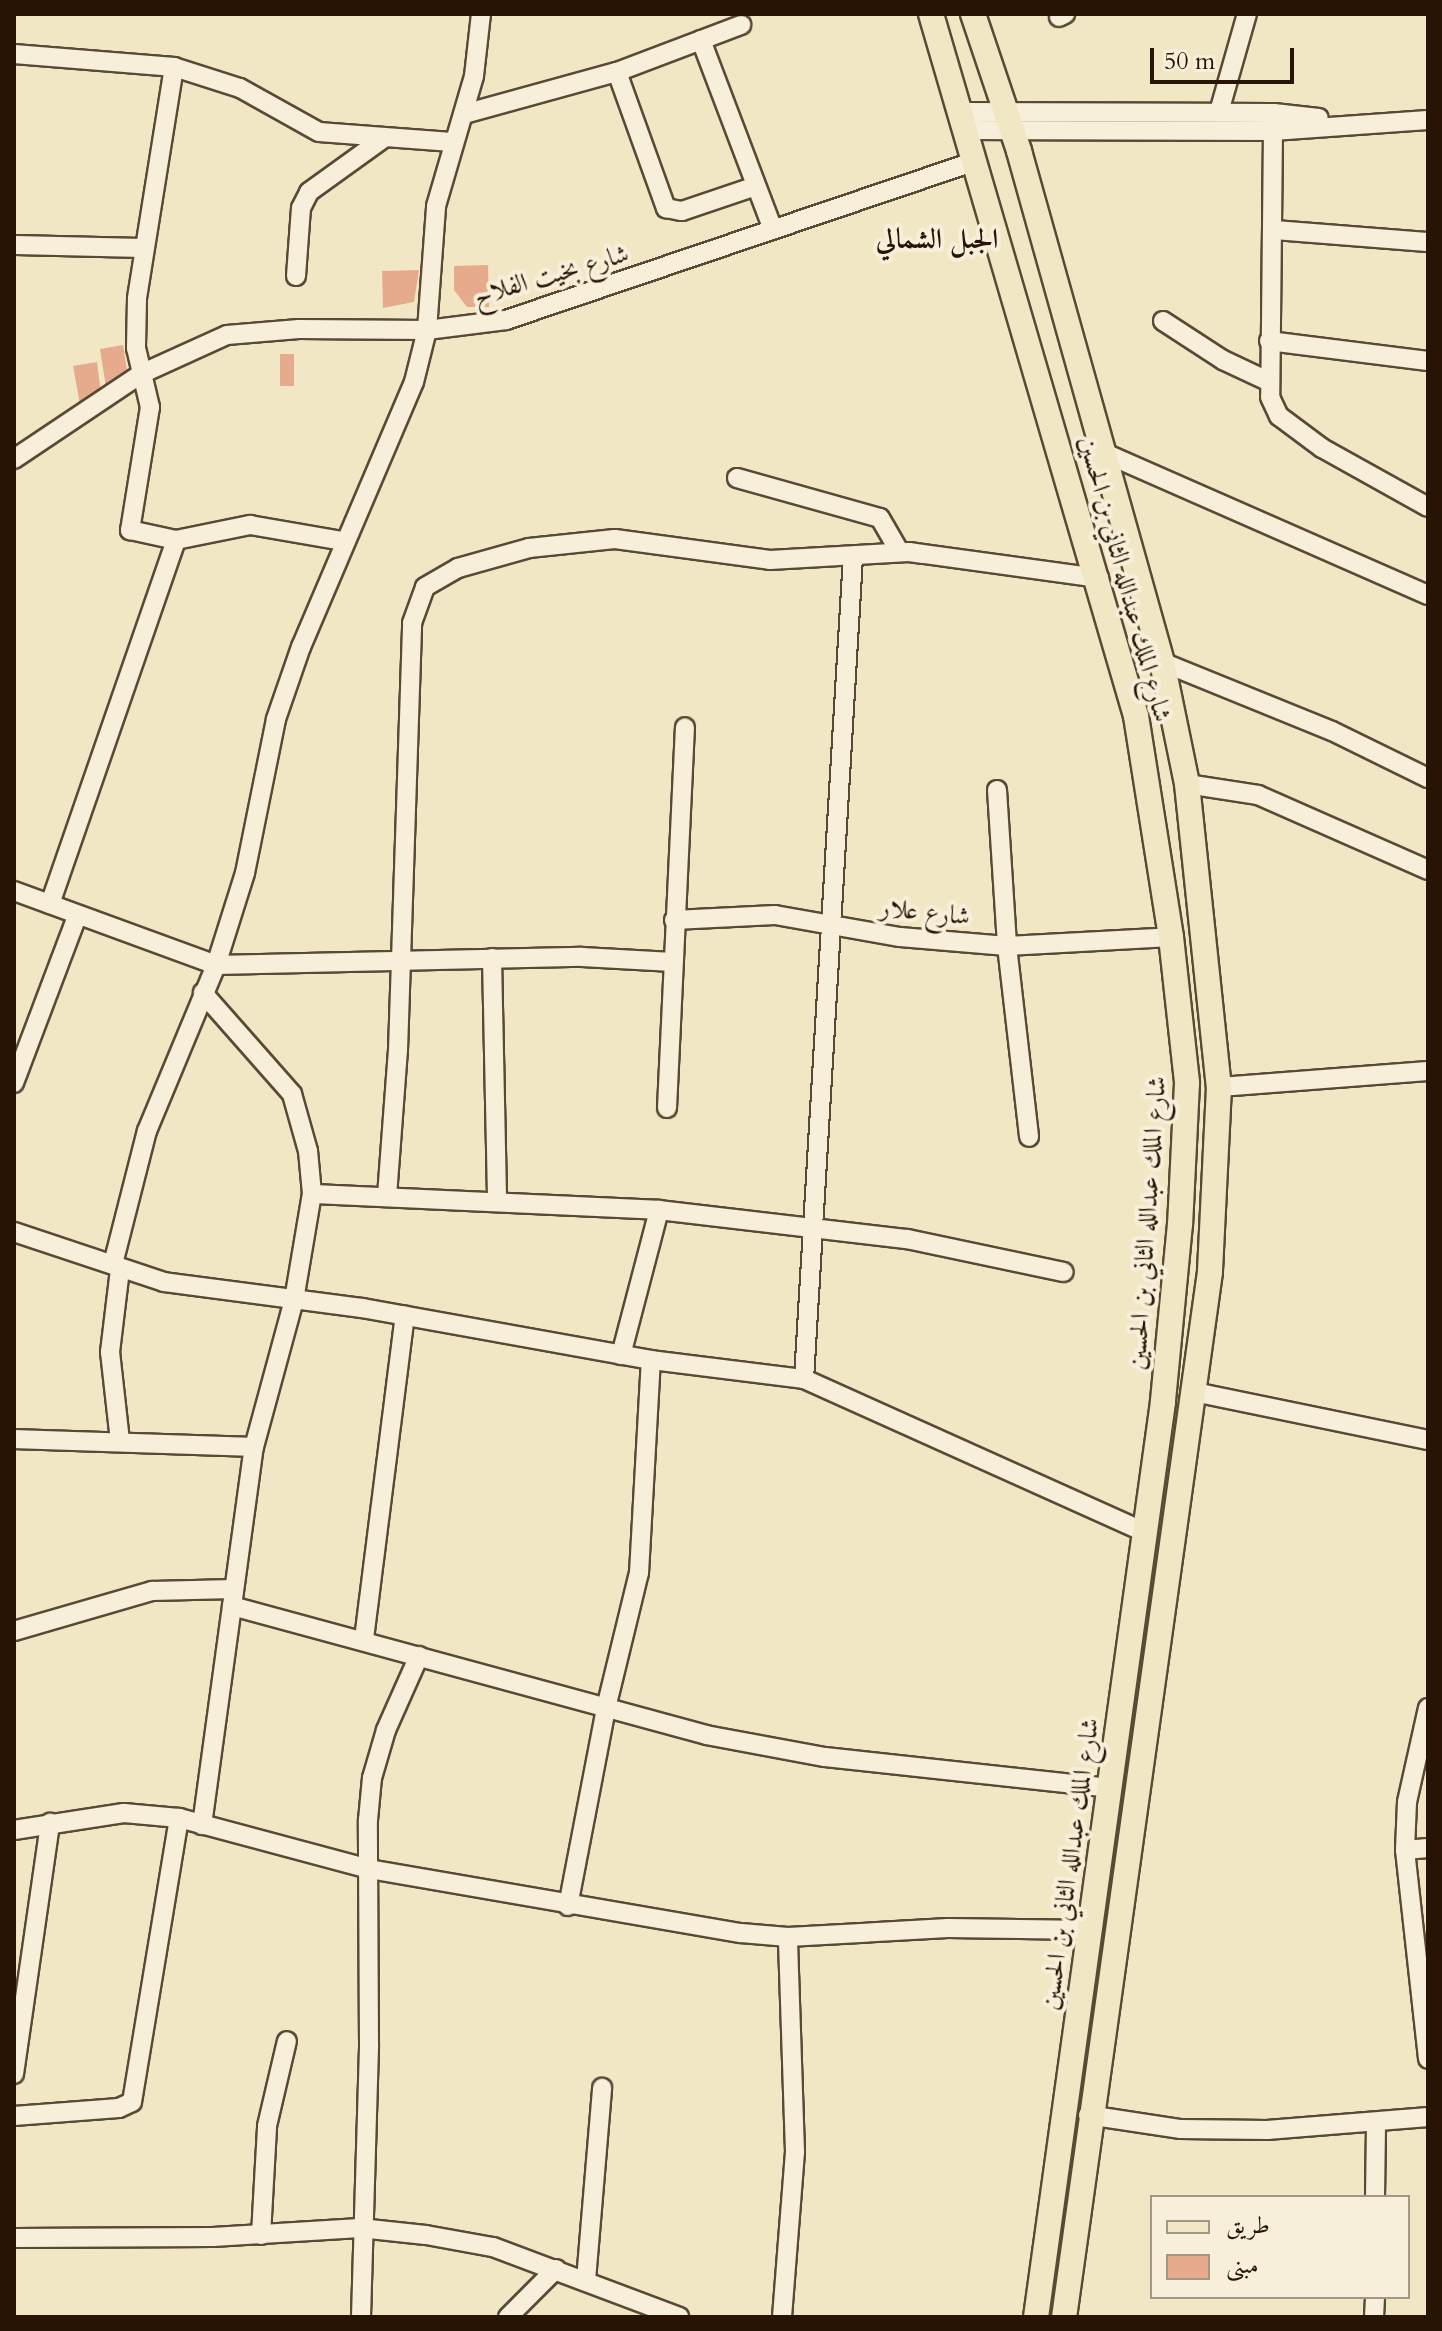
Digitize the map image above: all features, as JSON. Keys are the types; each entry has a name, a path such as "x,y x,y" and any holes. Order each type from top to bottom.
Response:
{"main road":[{"name":"شارع الملك عبدالله الثاني بن الحسين","path":"931,14 1099,578 1136,716 1171,937 1187,1108 1174,1290 1145,1532 1036,2317"},
{"name":"شارع الملك عبدالله الثاني بن الحسين","path":"973,14 1008,120 1162,662 1187,784 1219,1087 1212,1241 1194,1392 1151,1666 1088,2115 1064,2317"},
{"path":"1137,1587 1162,1592"},
{"path":"1126,1663 1151,1666"}],"street":[{"path":"120,1441 110,1352 116,1266 147,1131 216,965 245,873 276,719 343,541 414,382 427,330 436,206 452,142 464,114 474,76 481,14"},
{"path":"1219,112 1247,14"},
{"path":"464,114 617,72 741,25"},
{"path":"701,40 753,187 772,227"},
{"path":"14,54 174,67 240,88 319,132 452,142"},
{"path":"174,67 144,248 135,332 150,407 128,523 134,534 176,540 250,525 343,541"},
{"path":"617,72 666,208 682,211 753,187"},
{"path":"964,121 1219,112 1350,121 1428,120"},
{"path":"1008,120 1273,131 1350,121"},
{"path":"1273,131 1274,230 1269,341 1270,382 1279,416 1322,448 1428,507"},
{"path":"296,276 301,208 309,192 384,138"},
{"name":"شارع بخيت الفلاح","path":"14,459 141,374 202,344 256,330 427,330 506,320 573,300 772,227 975,161"},
{"path":"1274,230 1428,242"},
{"path":"14,245 144,248"},
{"path":"1163,321 1223,360 1270,382"},
{"path":"1269,341 1428,361"},
{"path":"1100,451 1428,595"},
{"path":"737,478 880,518 900,552"},
{"path":"50,904 176,540"},
{"path":"387,1196 400,961 412,623 425,587 458,568 571,540 653,540 770,560 900,552 1099,578"},
{"path":"804,1379 853,557"},
{"path":"1162,662 1332,731 1428,778"},
{"path":"667,1108 685,727"},
{"path":"1187,784 1258,795 1428,870"},
{"path":"997,790 1007,946 1029,1137"},
{"path":"14,891 216,965 492,958 673,962"},
{"name":"شارع علار","path":"674,920 775,915 900,937 1007,946 1171,937"},
{"path":"14,1083 77,916"},
{"path":"492,958 497,1199"},
{"path":"202,1825 254,1447 294,1300 312,1194 308,1151 292,1094 203,993"},
{"path":"1219,1087 1428,1071"},
{"path":"312,1194 497,1199 659,1210 814,1227 985,1252 1064,1272"},
{"path":"621,1355 659,1210"},
{"path":"14,1232 164,1282 405,1316 651,1360 804,1379 1145,1532"},
{"path":"364,1639 405,1316"},
{"path":"568,1906 606,1708 639,1573 651,1360"},
{"path":"1194,1392 1428,1440"},
{"path":"14,1439 254,1447"},
{"path":"14,1631 152,1591 233,1597 419,1656 606,1708 795,1752 1109,1788"},
{"path":"361,2317 360,2228 369,2044 372,1778 386,1730 419,1656"},
{"path":"1428,1708 1407,1802 1405,1850 1428,2059"},
{"path":"14,1830 124,1813 179,1818 369,1869 690,1928 788,1937 948,1928 1090,1930"},
{"path":"14,2116 119,2108 132,2102 179,1818"},
{"path":"14,2074 50,1823"},
{"path":"1405,1850 1428,1848"},
{"path":"782,2317 795,2152 788,1937"},
{"path":"261,2235 267,2126 287,2041"},
{"path":"586,2280 602,2088"},
{"path":"1088,2115 1181,2129 1267,2130 1428,2117"},
{"path":"1375,2195 1376,2122"},
{"path":"14,2238 261,2235 360,2228 464,2240 556,2269 679,2317"},
{"path":"508,2317 556,2269"}],"building":[{"path":"488,265 489,307 467,307 454,290 454,266"},
{"path":"419,270 414,302 383,308 382,271"},
{"path":"123,345 128,377 106,387 100,349"},
{"path":"280,354 294,354 294,386 280,386"},
{"path":"97,362 101,394 80,404 73,366"}],"district":[{"name":"الجبل الشمالي","path":"937,239"}]}
